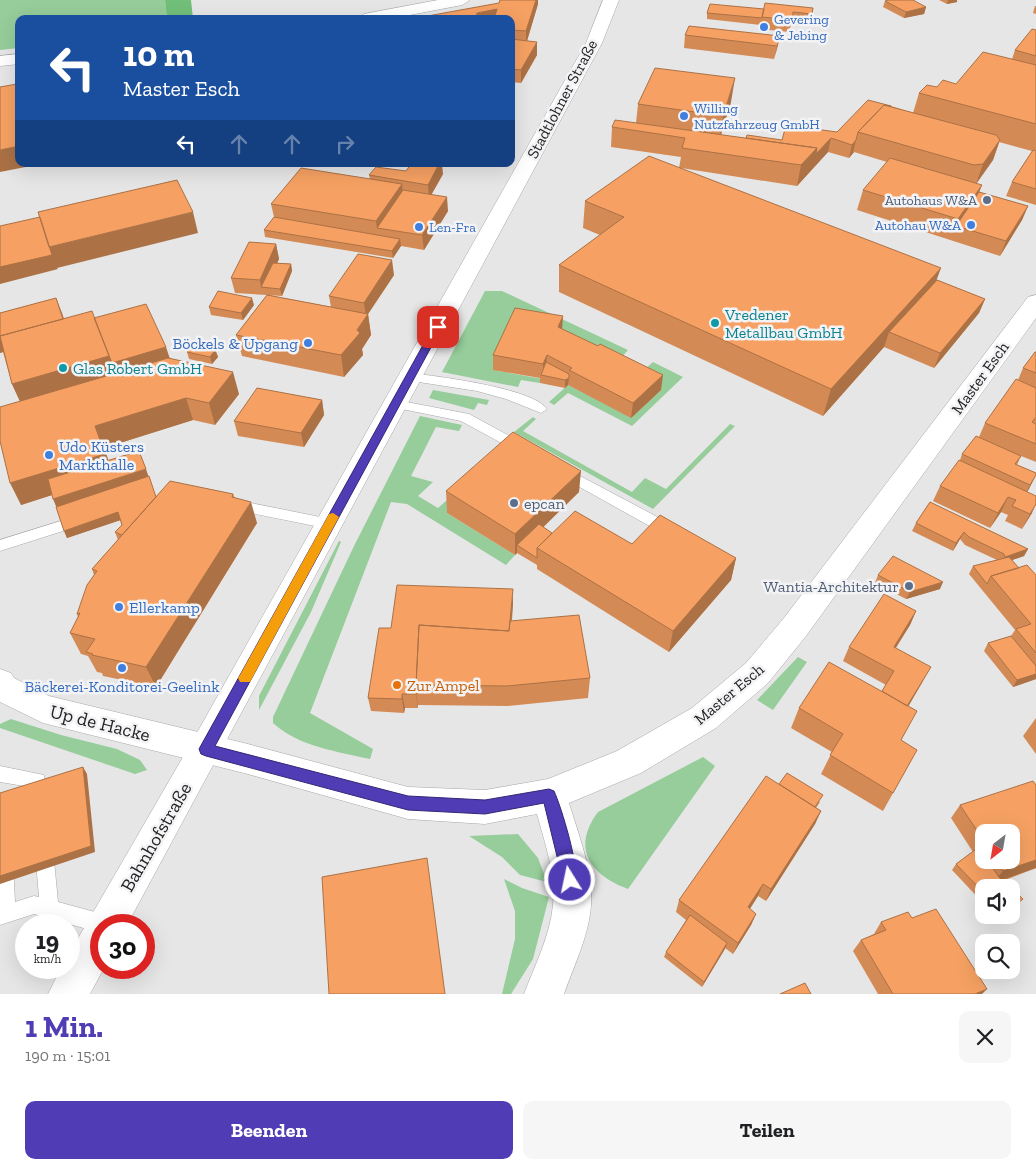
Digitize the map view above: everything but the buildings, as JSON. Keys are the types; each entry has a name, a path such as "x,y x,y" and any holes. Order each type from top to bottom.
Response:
{"street":[{"path":"385,15 462,0"},
{"name":"Stadtlohner Straße","path":"206,749 594,43 611,0"},
{"path":"0,61 15,59"},
{"name":"Master Esch","path":"206,749 408,803 485,807 549,796 629,762 704,718 757,673 795,627 1032,315"},
{"name":"Up de Hacke","path":"1,687 43,709 206,749"},
{"name":"Bahnhofstraße","path":"112,914 206,749"},
{"path":"544,994 567,930 572,895 564,849 549,796"},
{"path":"68,994 90,954"}],"lane":[{"path":"410,378 431,379 518,397 541,409"},
{"path":"396,404 464,416 533,455"},
{"path":"550,464 660,526"},
{"path":"218,501 330,524"},
{"path":"0,546 91,516"},
{"path":"0,774 38,781 49,909"},
{"path":"4,843 4,915 34,905 90,921"}],"green space":[{"path":"0,0 165,0 167,15 15,15 15,48 0,50"},
{"path":"165,0 191,0 193,15 167,15"},
{"path":"485,291 502,291 628,350 620,359 643,371 653,362 683,377 632,426 568,393 554,405 549,402 568,385 631,417 661,390 493,370 543,379 540,383 521,380 518,387 442,372"},
{"path":"433,390 489,400 487,405 478,403 474,410 429,398"},
{"path":"420,416 462,425 459,431 436,427 411,476 433,482 418,496 438,508 480,471 447,513 515,555 506,565 407,504 391,502 310,713 373,749 370,759 306,743 283,731 273,723 273,717 354,546"},
{"path":"533,417 536,419 523,431 632,492 645,478 666,489 730,424 735,426 653,509 514,432"},
{"path":"339,541 341,542 311,612 259,710 259,696"},
{"path":"798,657 807,662 773,710 757,700"},
{"path":"11,719 61,735 117,749 140,760 147,770 135,774 0,728 0,724"},
{"path":"703,757 715,766 628,889 603,876 589,859 586,848 586,837 590,825 598,812"},
{"path":"518,834 538,858 547,882 520,875 502,857 469,836"},
{"path":"504,879 522,888 549,897 533,959 511,994 502,994 515,939 515,911"}],"slow traffic":[{"path":"245,678 333,517"}],"place":[{"name":"Gevering & Jebing","path":"764,27"},
{"name":"Willing Nutzfahrzeug GmbH","path":"684,116"},
{"name":"Autohaus W&A","path":"987,200"},
{"name":"Autohau W&A","path":"971,225"},
{"name":"Len-Fra","path":"419,227"},
{"name":"Vredener Metallbau GmbH","path":"715,323"},
{"name":"Böckels & Upgang","path":"308,343"},
{"name":"Glas Robert GmbH","path":"63,368"},
{"name":"Udo Küsters Markthalle","path":"49,455"},
{"name":"epcan","path":"514,503"},
{"name":"Wantia-Architektur","path":"909,586"},
{"name":"Ellerkamp","path":"119,607"},
{"name":"Bäckerei-Konditorei-Geelink","path":"122,668"},
{"name":"Zur Ampel","path":"397,685"}],"route":[{"path":"438,327 206,749 408,803 485,807 549,796 564,849 570,880"}]}
